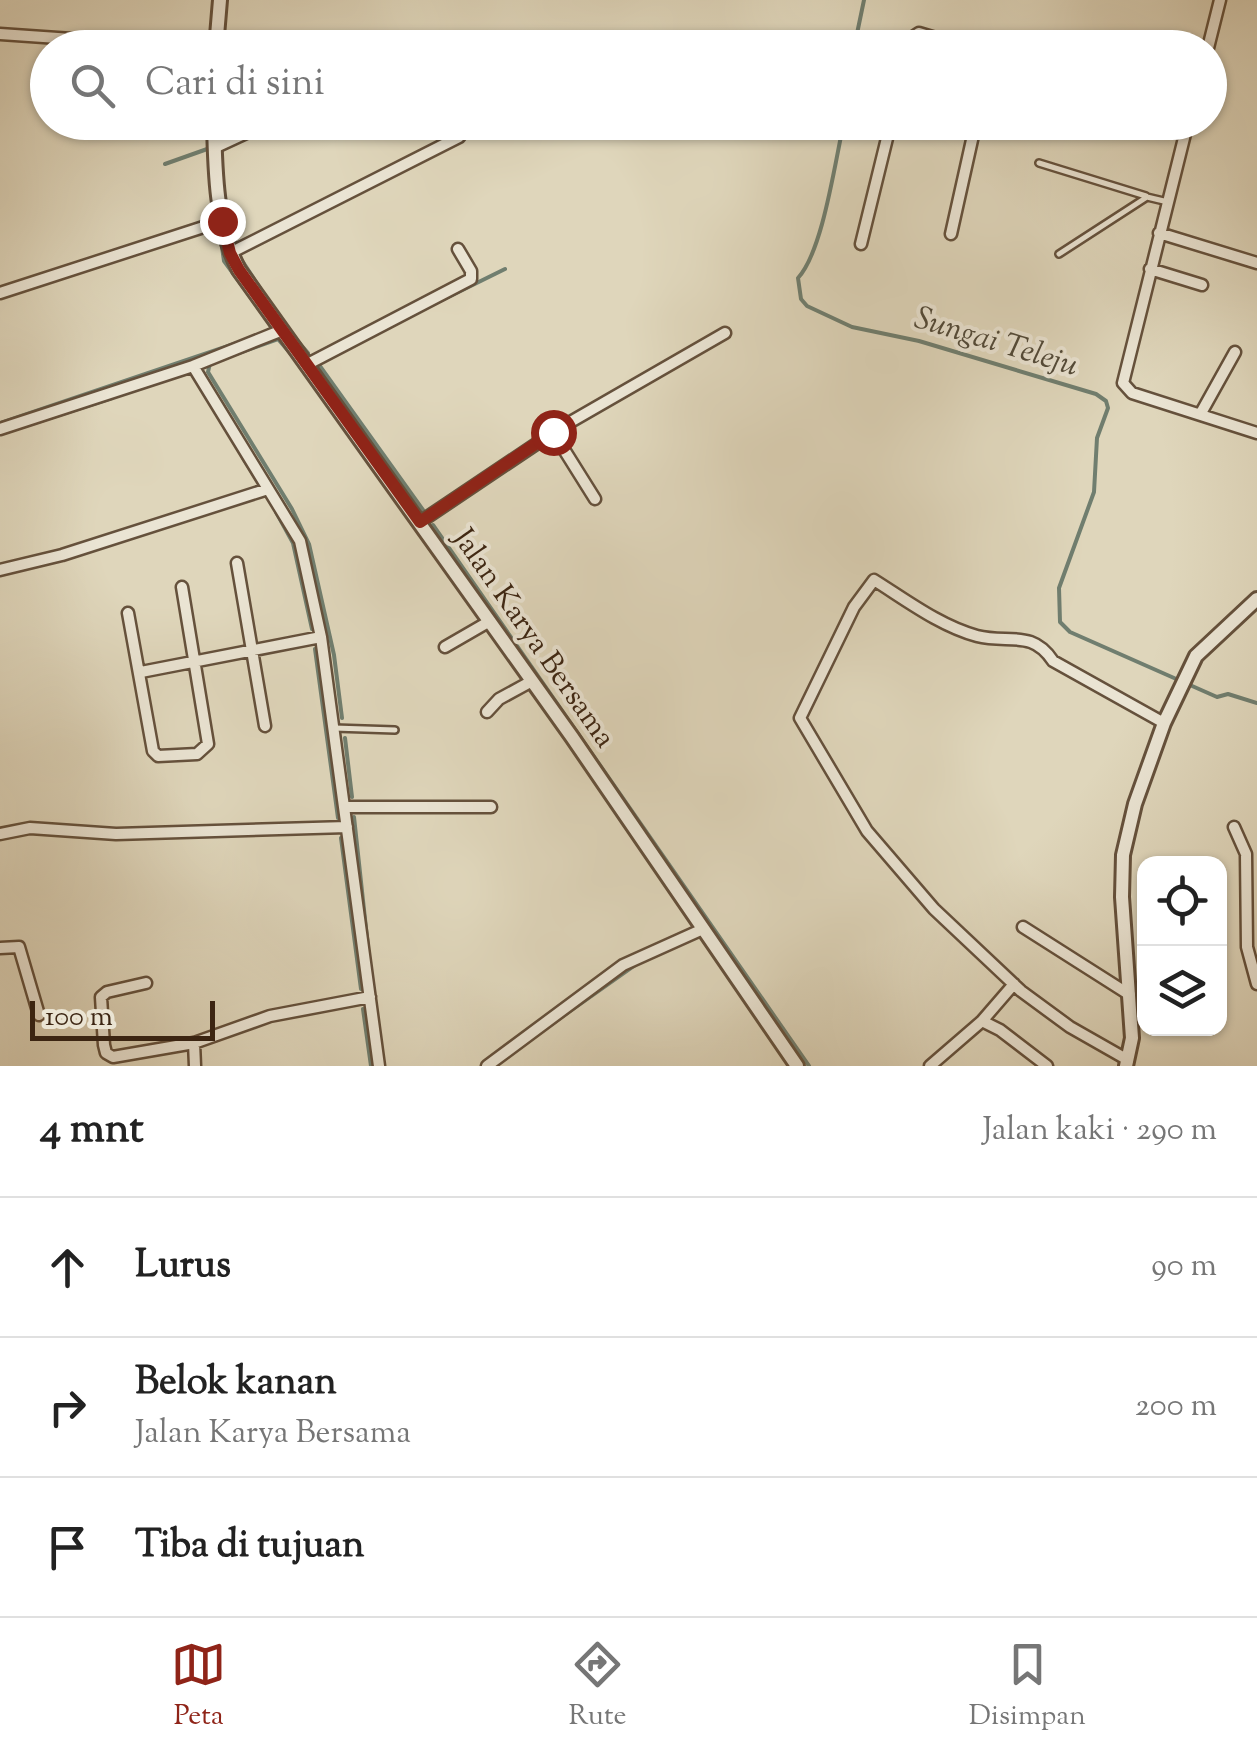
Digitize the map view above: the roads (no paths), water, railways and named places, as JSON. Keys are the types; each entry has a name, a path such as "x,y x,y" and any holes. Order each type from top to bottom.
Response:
{"street":[{"path":"218,30 220,0"},
{"path":"1212,30 1220,0"},
{"path":"0,34 30,36"},
{"name":"Jalan Karya Bersama","path":"214,140 222,221 230,253 280,330 490,621 797,1066"},
{"path":"214,148 231,140"},
{"path":"230,253 453,140"},
{"path":"861,244 887,140"},
{"path":"951,234 972,140"},
{"path":"1184,140 1122,384 1132,392 1257,433"},
{"path":"0,294 222,221"},
{"path":"1159,233 1257,263"},
{"path":"306,365 470,279 458,249"},
{"path":"1150,269 1202,285"},
{"path":"0,429 193,366 280,330"},
{"path":"420,522 553,432 725,333"},
{"path":"1201,413 1236,352"},
{"path":"193,366 300,540 321,638 378,1066"},
{"path":"553,432 594,500"},
{"path":"0,570 62,555 268,489"},
{"path":"236,563 265,726"},
{"path":"1166,720 1053,662 1044,647 1017,638 978,636 942,622 874,580 854,607 800,718 803,729 868,831 934,908 1014,984 1070,1027 1127,1063 1132,1038 1122,897 1123,854 1135,804 1166,720 1196,656 1257,599"},
{"path":"128,612 153,750 158,756 196,754 208,744 182,587"},
{"path":"445,647 490,621"},
{"path":"140,672 321,638"},
{"path":"487,712 499,698 532,681"},
{"path":"345,807 491,807"},
{"path":"0,834 30,828 116,834 348,827"},
{"path":"1234,827 1246,854 1247,947 1257,984"},
{"path":"1023,927 1130,995"},
{"path":"487,1066 623,966 703,929"},
{"path":"0,948 19,947 39,1014"},
{"path":"146,983 101,997 106,1053 113,1057 194,1042 270,1016 370,997"},
{"path":"930,1066 982,1021 1014,984"},
{"path":"982,1021 1047,1066"},
{"path":"194,1042 195,1066"}],"lane":[{"path":"1039,163 1168,202"},
{"path":"1059,254 1146,197"},
{"path":"334,728 395,730"}],"waterway":[{"name":"Sungai Teleju","path":"858,30 864,0"},
{"name":"Sungai Teleju","path":"840,140 821,227 798,278 801,299 807,306 852,327 919,341 1096,394 1106,401 1108,408 1097,438 1094,492 1059,588 1060,622 1070,632 1217,697 1228,694 1257,703"},
{"path":"165,164 210,148"},
{"path":"221,240 224,261 262,313"},
{"path":"241,259 260,288"},
{"path":"424,309 505,269"},
{"path":"294,337 308,353"},
{"path":"233,355 278,339 296,360"},
{"path":"0,423 237,343"},
{"path":"317,362 423,510"},
{"path":"210,363 208,372 292,509 309,544 334,655 342,718"},
{"path":"0,434 112,398"},
{"path":"243,458 262,488"},
{"path":"276,512 293,543 312,629"},
{"path":"433,525 809,1066"},
{"path":"315,649 338,818"},
{"path":"345,738 352,797"},
{"path":"354,817 368,947"},
{"path":"341,838 361,989"},
{"path":"549,1026 635,965"},
{"path":"363,1009 371,1066"}]}
